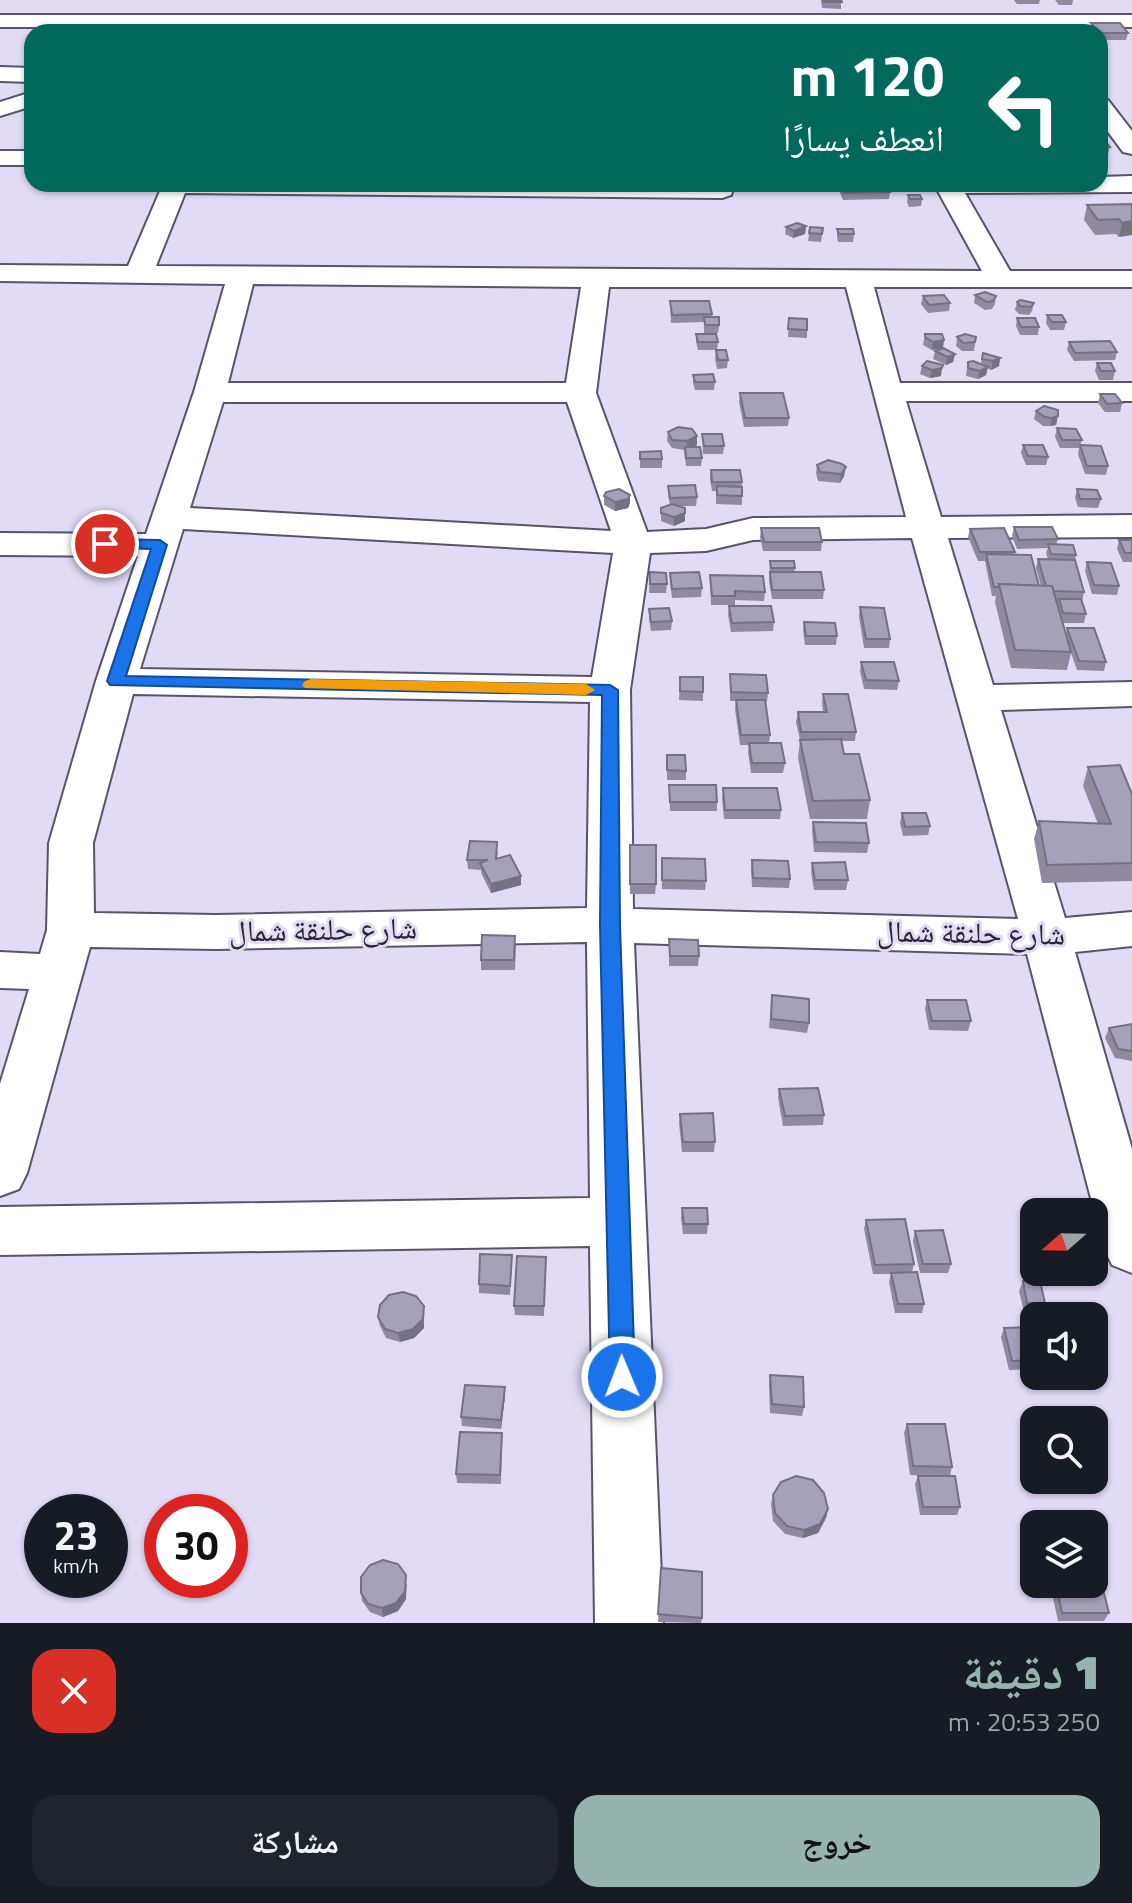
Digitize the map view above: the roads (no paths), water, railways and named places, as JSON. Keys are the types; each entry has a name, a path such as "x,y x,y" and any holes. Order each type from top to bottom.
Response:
{"street":[{"path":"2,21 21,0"},
{"path":"247,24 259,0"},
{"path":"858,0 868,24"},
{"path":"1083,0 1099,20"},
{"path":"304,24 421,18 699,17 831,24"},
{"path":"2,21 124,24"},
{"path":"1060,24 1132,21"},
{"path":"0,74 24,75"},
{"path":"0,109 24,102"},
{"path":"1108,116 1132,147"},
{"path":"0,158 24,158"},
{"path":"1108,184 1132,184"},
{"path":"139,273 173,192"},
{"path":"951,192 1001,279"},
{"path":"0,305 9,273 596,279 1132,279"},
{"path":"0,1173 66,951 71,843 116,681 210,392 242,273"},
{"path":"596,279 580,393 633,543 610,690 610,925 629,1623"},
{"path":"858,279 887,392 1047,937 1132,1248"},
{"path":"210,392 580,393"},
{"path":"887,392 1132,392"},
{"path":"0,544 165,531 633,543 706,540 753,529 928,525 1132,526"},
{"path":"116,681 610,690"},
{"path":"977,698 1132,694"},
{"name":"شارع حلنقة شمال","path":"0,970 66,951 216,932 610,925 1047,937 1132,929"},
{"path":"0,1231 618,1222"}]}
